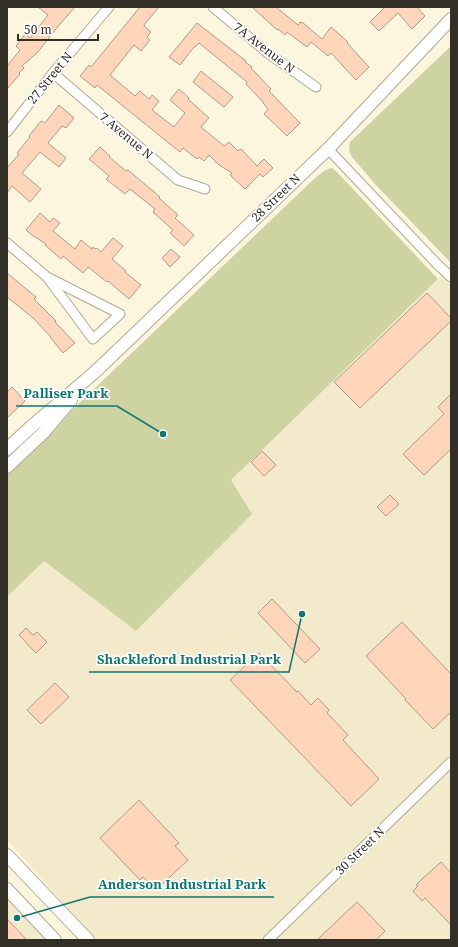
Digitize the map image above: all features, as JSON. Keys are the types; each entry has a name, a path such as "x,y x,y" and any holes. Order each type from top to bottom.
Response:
{"main road":[{"name":"28 Street N","path":"7,449 13,439 33,425 96,372 328,149 451,19"},
{"name":"28 Street N","path":"7,467 43,433 96,372"},
{"path":"7,855 88,940"},
{"path":"7,889 55,940"}],"street":[{"name":"27 Street N","path":"7,132 53,73 108,7"},
{"name":"7A Avenue N","path":"214,7 269,54 316,87"},
{"name":"7 Avenue N","path":"53,73 178,180 205,189"},
{"path":"328,149 451,277"},
{"path":"7,243 47,277 93,338 120,314 47,277"},
{"name":"30 Street N","path":"268,940 451,762"}],"shaded area":[{"path":"451,267 451,940 96,940 7,840 7,597 44,561 136,631 231,480"},
{"path":"7,896 49,940 7,940"}],"green space":[{"path":"451,46 451,263 375,184 352,157 349,150 350,142"},
{"path":"332,168 438,279 231,480 252,514 136,631 44,561 7,597 7,472 315,178 325,170"}],"building":[{"path":"38,7 75,7 37,53 22,66 24,68 7,89 7,66 20,50 16,46 25,34 30,38 48,15"},
{"path":"140,7 159,7 144,25 151,32 147,37 150,40 141,51 134,45 110,75 135,96 140,91 149,99 152,95 159,101 152,110 174,127 185,113 170,100 179,89 209,118 201,127 224,146 229,142 238,151 241,149 257,166 264,159 273,168 263,177 260,174 245,189 230,175 232,173 219,165 209,155 204,161 199,157 197,159 183,148 180,152 97,85 95,88 80,76 89,65 91,67"},
{"path":"252,7 276,7 298,25 302,22 322,39 331,27 348,42 347,43 369,67 356,80 331,53 328,56 311,42 307,47 287,32 285,35 278,29 277,30"},
{"path":"385,7 417,7 425,16 412,29 398,13 379,31 370,22"},
{"path":"197,23 246,61 245,62 252,67 251,68 271,89 269,91 300,123 287,136 264,114 268,109 246,84 247,82 199,43 180,65 169,57"},
{"path":"201,71 233,97 224,107 193,82"},
{"path":"59,105 74,118 66,128 62,126 48,143 66,158 59,167 40,152 22,173 41,189 30,202 12,186 7,193 7,168 19,154 17,153 41,121 45,123"},
{"path":"100,147 110,156 109,157 126,171 128,170 160,197 159,198 178,215 175,218 194,235 184,246 170,233 173,230 153,212 155,209 130,189 125,194 106,179 109,176 89,159"},
{"path":"40,213 50,222 53,218 60,223 53,231 75,249 81,240 92,249 93,247 95,249 97,248 101,252 113,238 123,246 112,259 141,285 129,299 108,281 107,282 88,267 83,273 63,256 61,259 45,245 46,244 26,230"},
{"path":"171,249 180,257 170,267 162,258"},
{"path":"7,273 36,297 34,299 75,343 63,353 51,337 32,317 7,297"},
{"path":"427,293 451,318 451,321 360,408 334,382"},
{"path":"12,387 25,401 7,418 7,392"},
{"path":"451,394 451,449 424,475 403,454 444,414 438,407"},
{"path":"262,451 276,465 264,476 251,462"},
{"path":"390,495 399,504 386,516 377,507"},
{"path":"272,599 320,649 305,663 258,613"},
{"path":"402,622 451,674 451,712 433,729 366,656"},
{"path":"26,628 33,635 37,632 47,642 36,653 19,635"},
{"path":"259,653 311,705 318,698 329,710 327,713 348,735 343,740 379,779 351,806 230,680"},
{"path":"55,683 69,697 41,724 27,710"},
{"path":"139,800 179,843 175,846 188,860 156,890 143,877 140,880 100,838"},
{"path":"441,862 451,873 451,925 425,898 422,901 413,891 418,886 416,885"},
{"path":"357,902 385,931 376,940 317,940"},
{"path":"7,919 27,940 7,940"}],"place":[{"name":"Palliser Park","path":"163,434"},
{"name":"Shackleford Industrial Park","path":"302,614"},
{"name":"Anderson Industrial Park","path":"17,918"}]}
